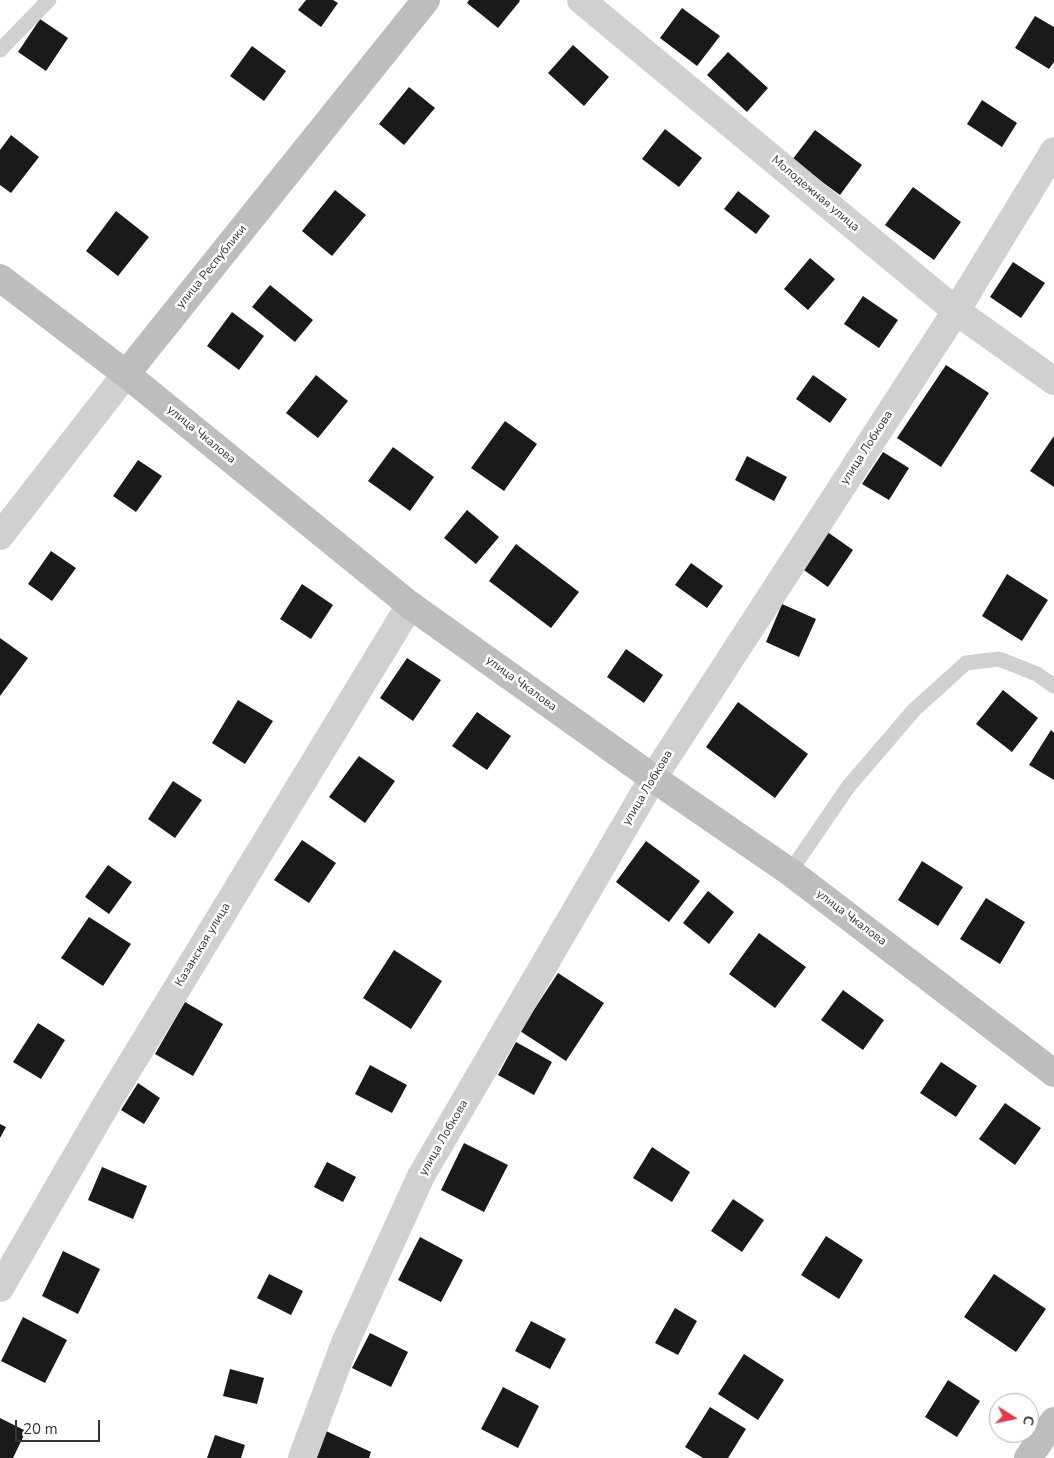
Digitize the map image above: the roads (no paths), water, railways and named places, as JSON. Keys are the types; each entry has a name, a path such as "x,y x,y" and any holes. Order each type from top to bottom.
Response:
{"main road":[{"name":"улица Республики","path":"126,374 426,0"},
{"name":"улица Чкалова","path":"0,278 126,374 410,605 653,778 790,872 1054,1072"},
{"path":"1028,1458 1054,1421"}],"street":[{"name":"Молодежная улица","path":"581,0 956,311 1054,381"},
{"name":"улица Лобкова","path":"302,1458 345,1343 422,1176 653,778 956,311 1054,151"},
{"name":"улица Республики","path":"0,536 126,374"},
{"name":"Казанская улица","path":"0,1288 106,1104 410,605"}],"lane":[{"path":"0,50 49,0"},
{"path":"790,872 848,787 914,710 966,663 999,659 1037,674 1054,686"}]}
